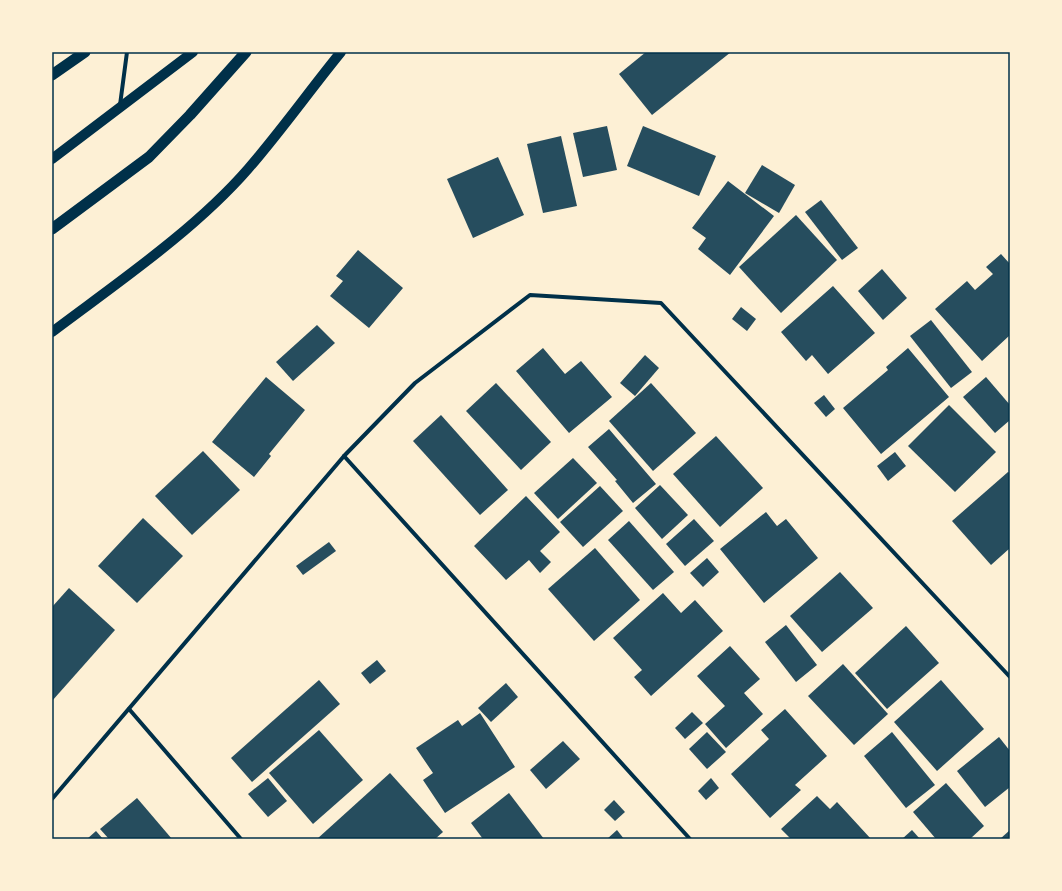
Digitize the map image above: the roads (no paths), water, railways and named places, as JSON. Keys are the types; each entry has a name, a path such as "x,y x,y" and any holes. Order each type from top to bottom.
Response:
{"highway":[{"path":"52,75 85,52"},
{"path":"52,229 149,156 190,115 246,52"}],"main road":[{"path":"52,159 193,52"},
{"path":"52,332 120,281 199,218 248,169 341,52"}],"street":[{"path":"120,108 127,52"},
{"path":"52,799 344,456 414,383 530,295 661,303 1010,677"},
{"path":"344,456 690,839"},
{"path":"129,709 241,839"}]}
